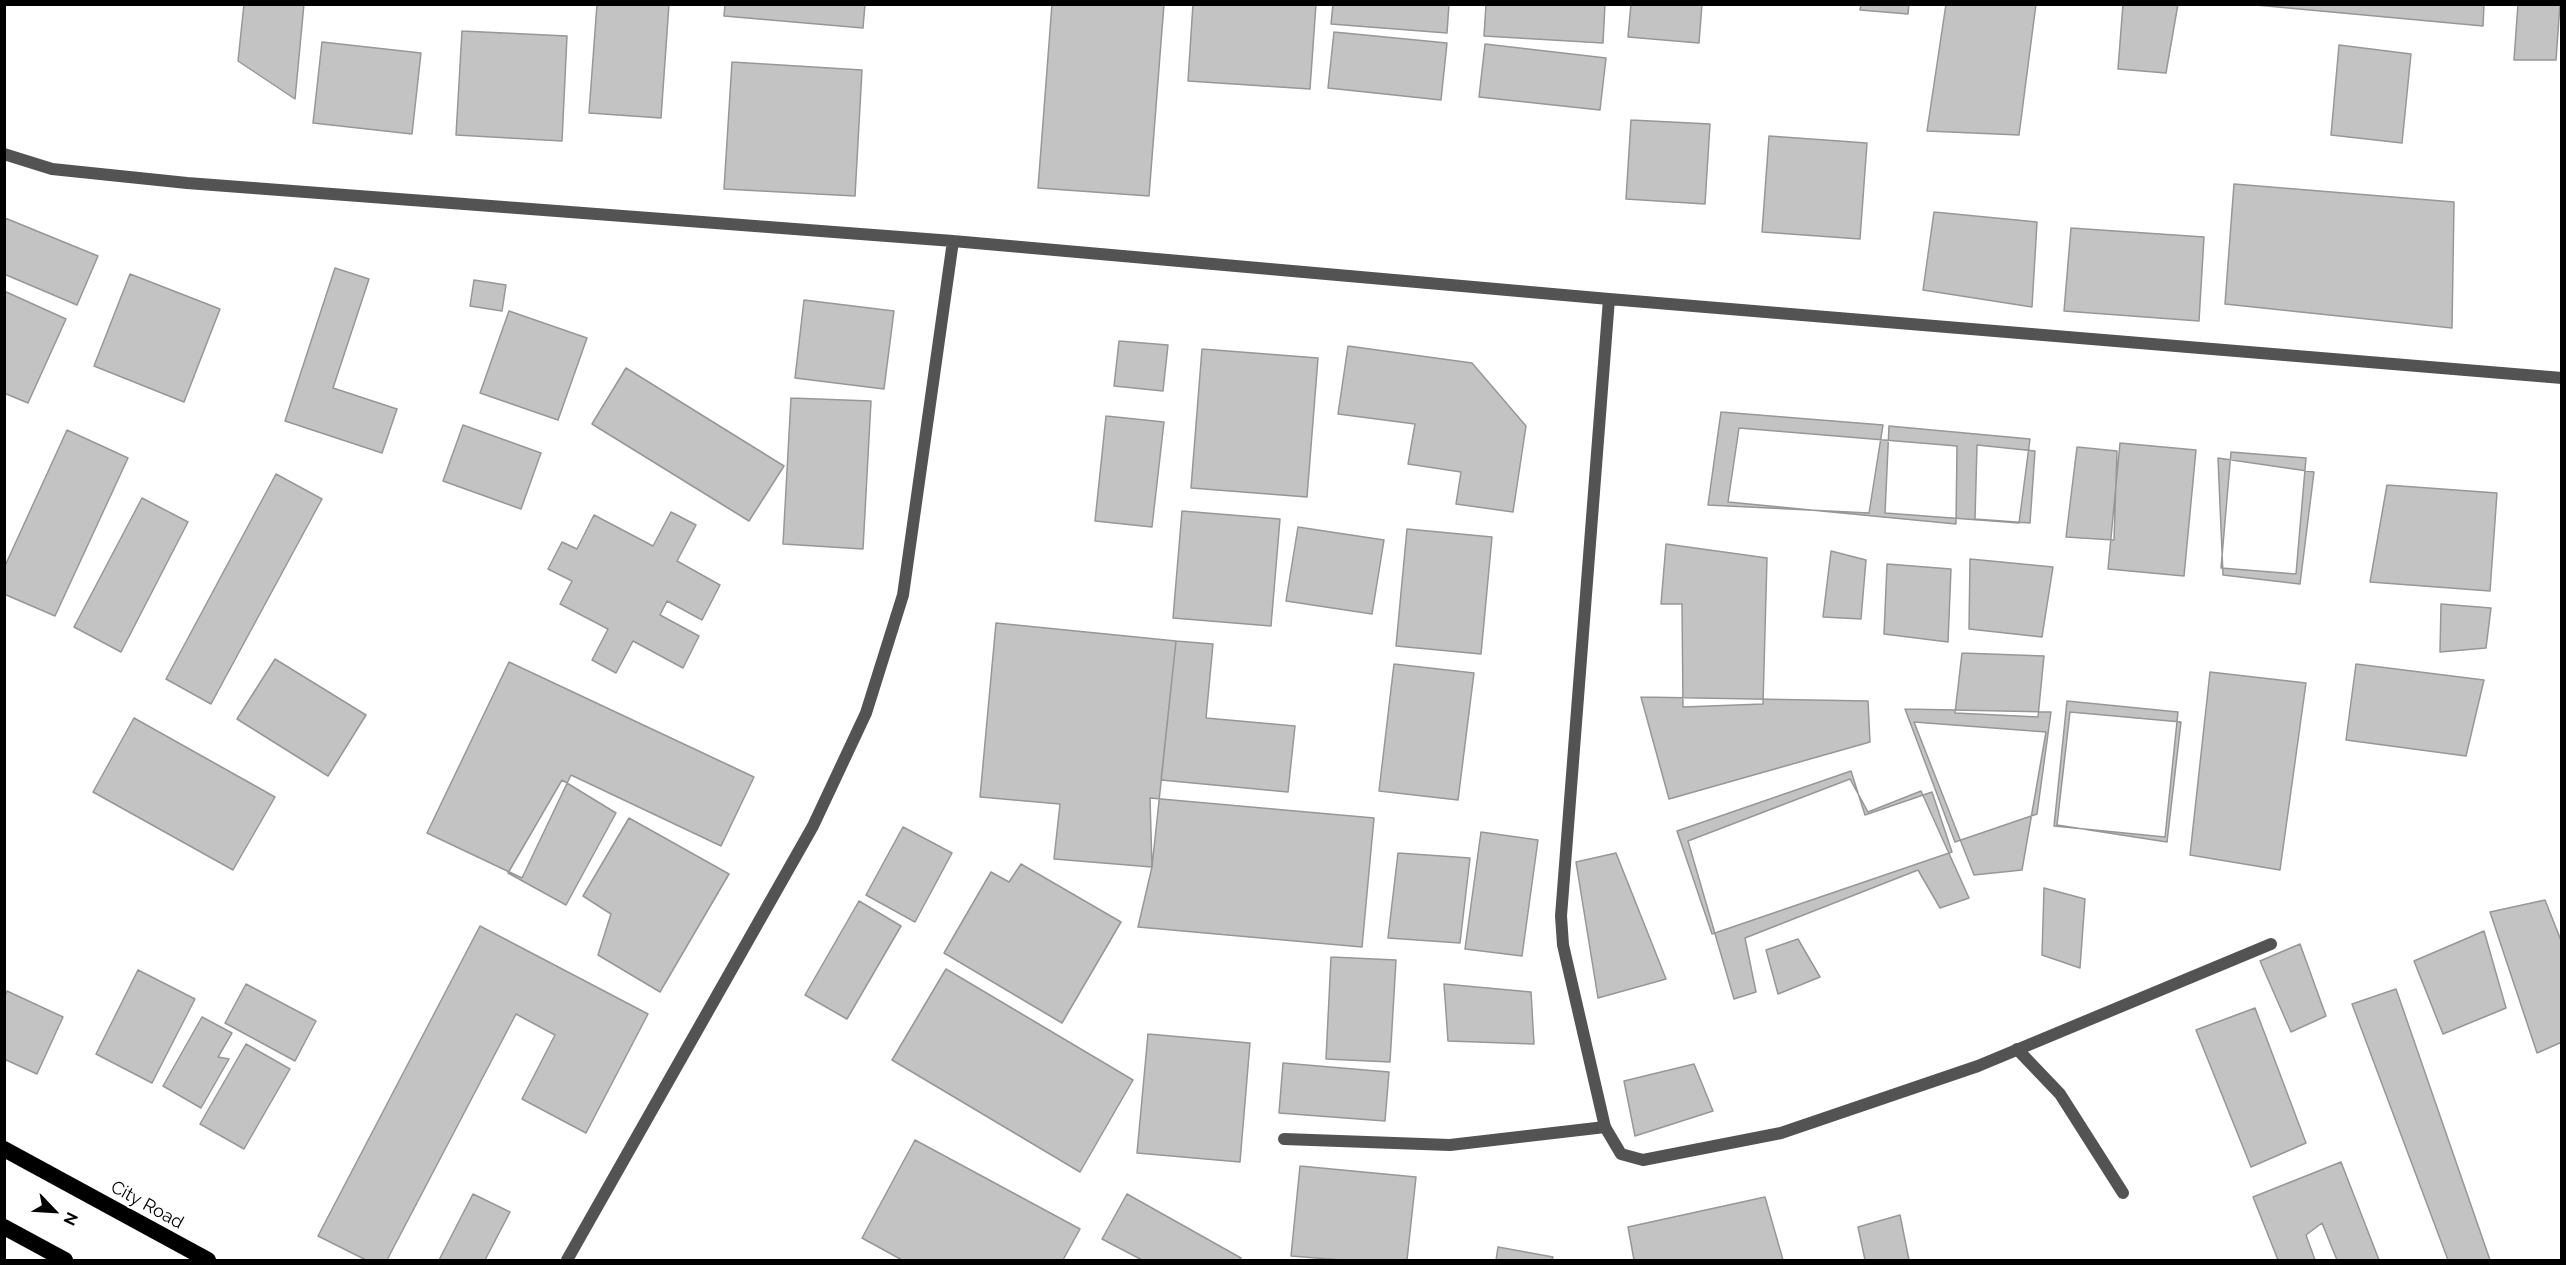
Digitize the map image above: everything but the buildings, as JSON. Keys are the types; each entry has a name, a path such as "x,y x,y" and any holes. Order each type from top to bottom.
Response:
{"highway":[{"name":"City Road","path":"4,1149 208,1260"},
{"path":"4,1227 65,1260"}],"street":[{"path":"4,154 52,169 187,183 953,241 1609,299 2562,378"},
{"path":"567,1260 813,826 866,713 903,595 953,241"},
{"path":"1609,299 1561,916 1563,945 1605,1127 1621,1154 1643,1160 1781,1133 1978,1066 2271,944"},
{"path":"2017,1049 2060,1094 2124,1193"},
{"path":"1284,1139 1450,1145 1605,1127"}]}
